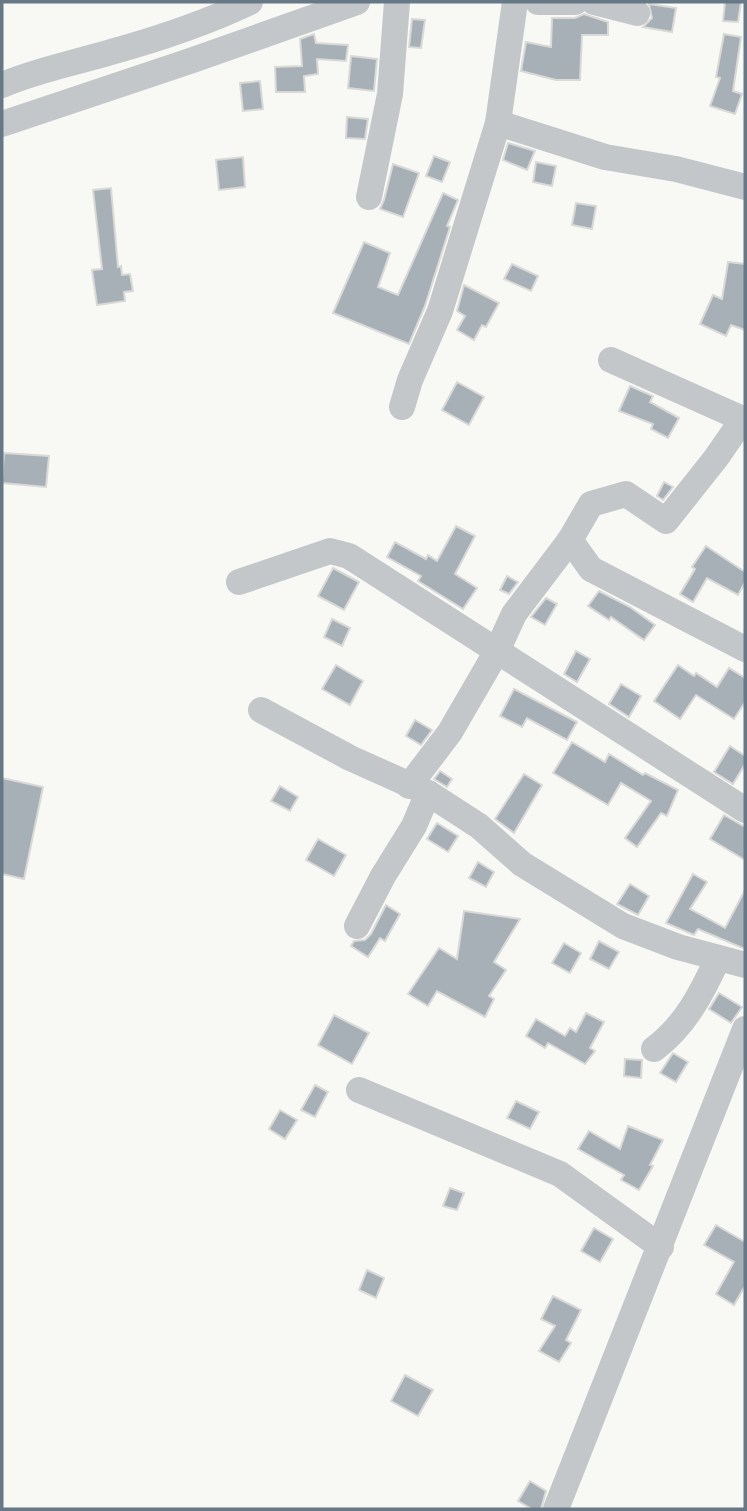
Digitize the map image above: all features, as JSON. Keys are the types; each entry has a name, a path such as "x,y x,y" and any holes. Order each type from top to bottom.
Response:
{"street":[{"path":"2,85 28,74 126,48 192,25 357,2"},
{"path":"369,197 390,94 397,2"},
{"path":"402,407 410,380 440,311 498,122 515,2"},
{"path":"538,2 575,2"},
{"path":"594,2 637,13"},
{"path":"2,124 265,13"},
{"path":"498,122 605,157 676,169 745,187"},
{"path":"357,926 383,876 414,826 419,789 497,651 514,614 570,540 591,504 626,494 666,521 744,420 611,360"},
{"path":"570,540 591,569 745,649"},
{"path":"239,582 330,551 349,556 745,810"},
{"path":"261,710 350,758 419,789 479,827 522,864 623,926 678,947 745,965"},
{"path":"654,1049 668,1038 699,999 718,958"},
{"path":"556,1509 745,1028"},
{"path":"359,1090 560,1174 661,1247"}],"building":[{"path":"725,2 741,2 738,22 723,21"},
{"path":"649,4 676,8 672,32 643,27 652,18"},
{"path":"584,14 608,22 608,35 582,35 580,80 556,80 521,71 526,42 551,47 552,18 575,18"},
{"path":"412,19 425,20 421,48 409,47"},
{"path":"314,34 316,43 348,45 346,61 317,59 318,74 304,76 305,92 276,92 275,67 302,66 300,39"},
{"path":"724,34 741,37 733,91 742,94 735,114 710,106 720,78 716,77"},
{"path":"351,56 377,59 374,91 348,88"},
{"path":"260,81 263,109 243,111 240,83"},
{"path":"347,117 368,119 365,139 346,138"},
{"path":"508,143 535,151 527,170 503,160"},
{"path":"434,156 450,162 442,182 426,176"},
{"path":"243,157 245,187 219,190 216,160"},
{"path":"536,162 556,166 552,186 533,182"},
{"path":"393,164 419,173 403,217 380,209"},
{"path":"111,188 118,267 121,266 122,275 130,274 133,291 124,292 125,301 97,305 92,270 102,269 93,190"},
{"path":"443,193 458,200 447,226 450,227 425,306 409,344 333,313 364,242 390,253 378,287 398,295"},
{"path":"576,203 596,206 592,229 572,225"},
{"path":"728,262 745,264 745,330 731,325 726,336 700,324 713,295 722,299"},
{"path":"512,264 538,276 531,291 504,279"},
{"path":"464,285 499,303 486,327 482,325 474,340 457,330 465,316 457,311"},
{"path":"457,382 484,397 469,425 442,410"},
{"path":"630,386 653,396 650,402 679,418 668,438 651,429 653,424 619,411"},
{"path":"4,453 49,456 46,487 2,483"},
{"path":"664,482 673,487 663,500 657,496"},
{"path":"456,526 475,536 455,574 477,588 463,609 418,581 421,576 387,557 395,542 426,559 428,555 437,561"},
{"path":"706,546 745,572 745,582 738,595 707,578 693,602 680,594 695,569 692,567"},
{"path":"333,568 359,582 344,610 318,596"},
{"path":"507,576 518,582 509,594 500,590"},
{"path":"599,591 630,607 655,625 644,640 611,617 609,620 588,606"},
{"path":"546,598 557,604 545,625 531,617"},
{"path":"332,619 350,628 342,646 324,637"},
{"path":"576,651 590,659 577,682 564,674"},
{"path":"336,665 363,681 350,705 322,689"},
{"path":"678,665 717,687 729,668 745,678 745,702 734,719 696,695 680,719 654,701"},
{"path":"621,684 641,696 629,717 609,704"},
{"path":"514,689 577,722 567,740 527,718 522,727 500,716"},
{"path":"415,720 432,730 421,745 406,736"},
{"path":"572,742 605,762 609,754 643,775 645,773 678,790 667,816 661,813 637,847 625,838 651,801 621,783 608,805 553,773"},
{"path":"730,746 745,756 745,764 733,784 714,772"},
{"path":"440,771 452,779 447,787 434,779"},
{"path":"524,774 542,785 514,833 495,819"},
{"path":"2,778 43,787 24,879 2,874"},
{"path":"280,786 298,797 290,811 271,801"},
{"path":"724,815 745,827 745,860 710,839"},
{"path":"437,823 458,836 448,852 427,839"},
{"path":"318,839 346,855 334,876 306,860"},
{"path":"478,862 494,872 486,887 469,878"},
{"path":"693,874 707,882 690,909 725,928 745,890 745,949 698,929 694,935 666,923"},
{"path":"630,884 649,896 638,915 617,904"},
{"path":"386,905 400,914 385,941 380,938 368,957 351,946 354,941 365,940 371,934"},
{"path":"464,911 520,919 494,962 506,970 489,996 494,999 485,1017 437,991 428,1006 408,994 439,948 457,959"},
{"path":"599,941 619,952 609,969 590,959"},
{"path":"564,943 581,953 570,973 552,963"},
{"path":"719,993 742,1007 731,1023 709,1009"},
{"path":"586,1013 604,1022 590,1048 595,1051 585,1064 548,1043 545,1048 526,1036 536,1019 565,1036 570,1028 576,1032"},
{"path":"334,1015 369,1033 352,1064 318,1045"},
{"path":"673,1053 688,1062 676,1082 660,1073"},
{"path":"625,1059 642,1060 641,1078 624,1076"},
{"path":"315,1085 328,1092 315,1117 301,1110"},
{"path":"516,1101 539,1112 530,1129 507,1118"},
{"path":"280,1110 297,1120 285,1139 269,1129"},
{"path":"628,1126 663,1140 650,1165 653,1166 639,1190 621,1180 624,1175 578,1149 589,1131 620,1149"},
{"path":"450,1188 464,1193 457,1210 443,1206"},
{"path":"716,1225 745,1242 745,1286 734,1305 716,1294 734,1262 704,1245"},
{"path":"594,1228 613,1239 600,1262 581,1251"},
{"path":"367,1270 384,1278 376,1298 359,1290"},
{"path":"553,1296 581,1310 566,1340 571,1343 559,1362 539,1351 555,1326 541,1319"},
{"path":"405,1375 433,1390 418,1416 391,1401"},
{"path":"530,1481 546,1491 541,1509 532,1509 518,1501"}]}
